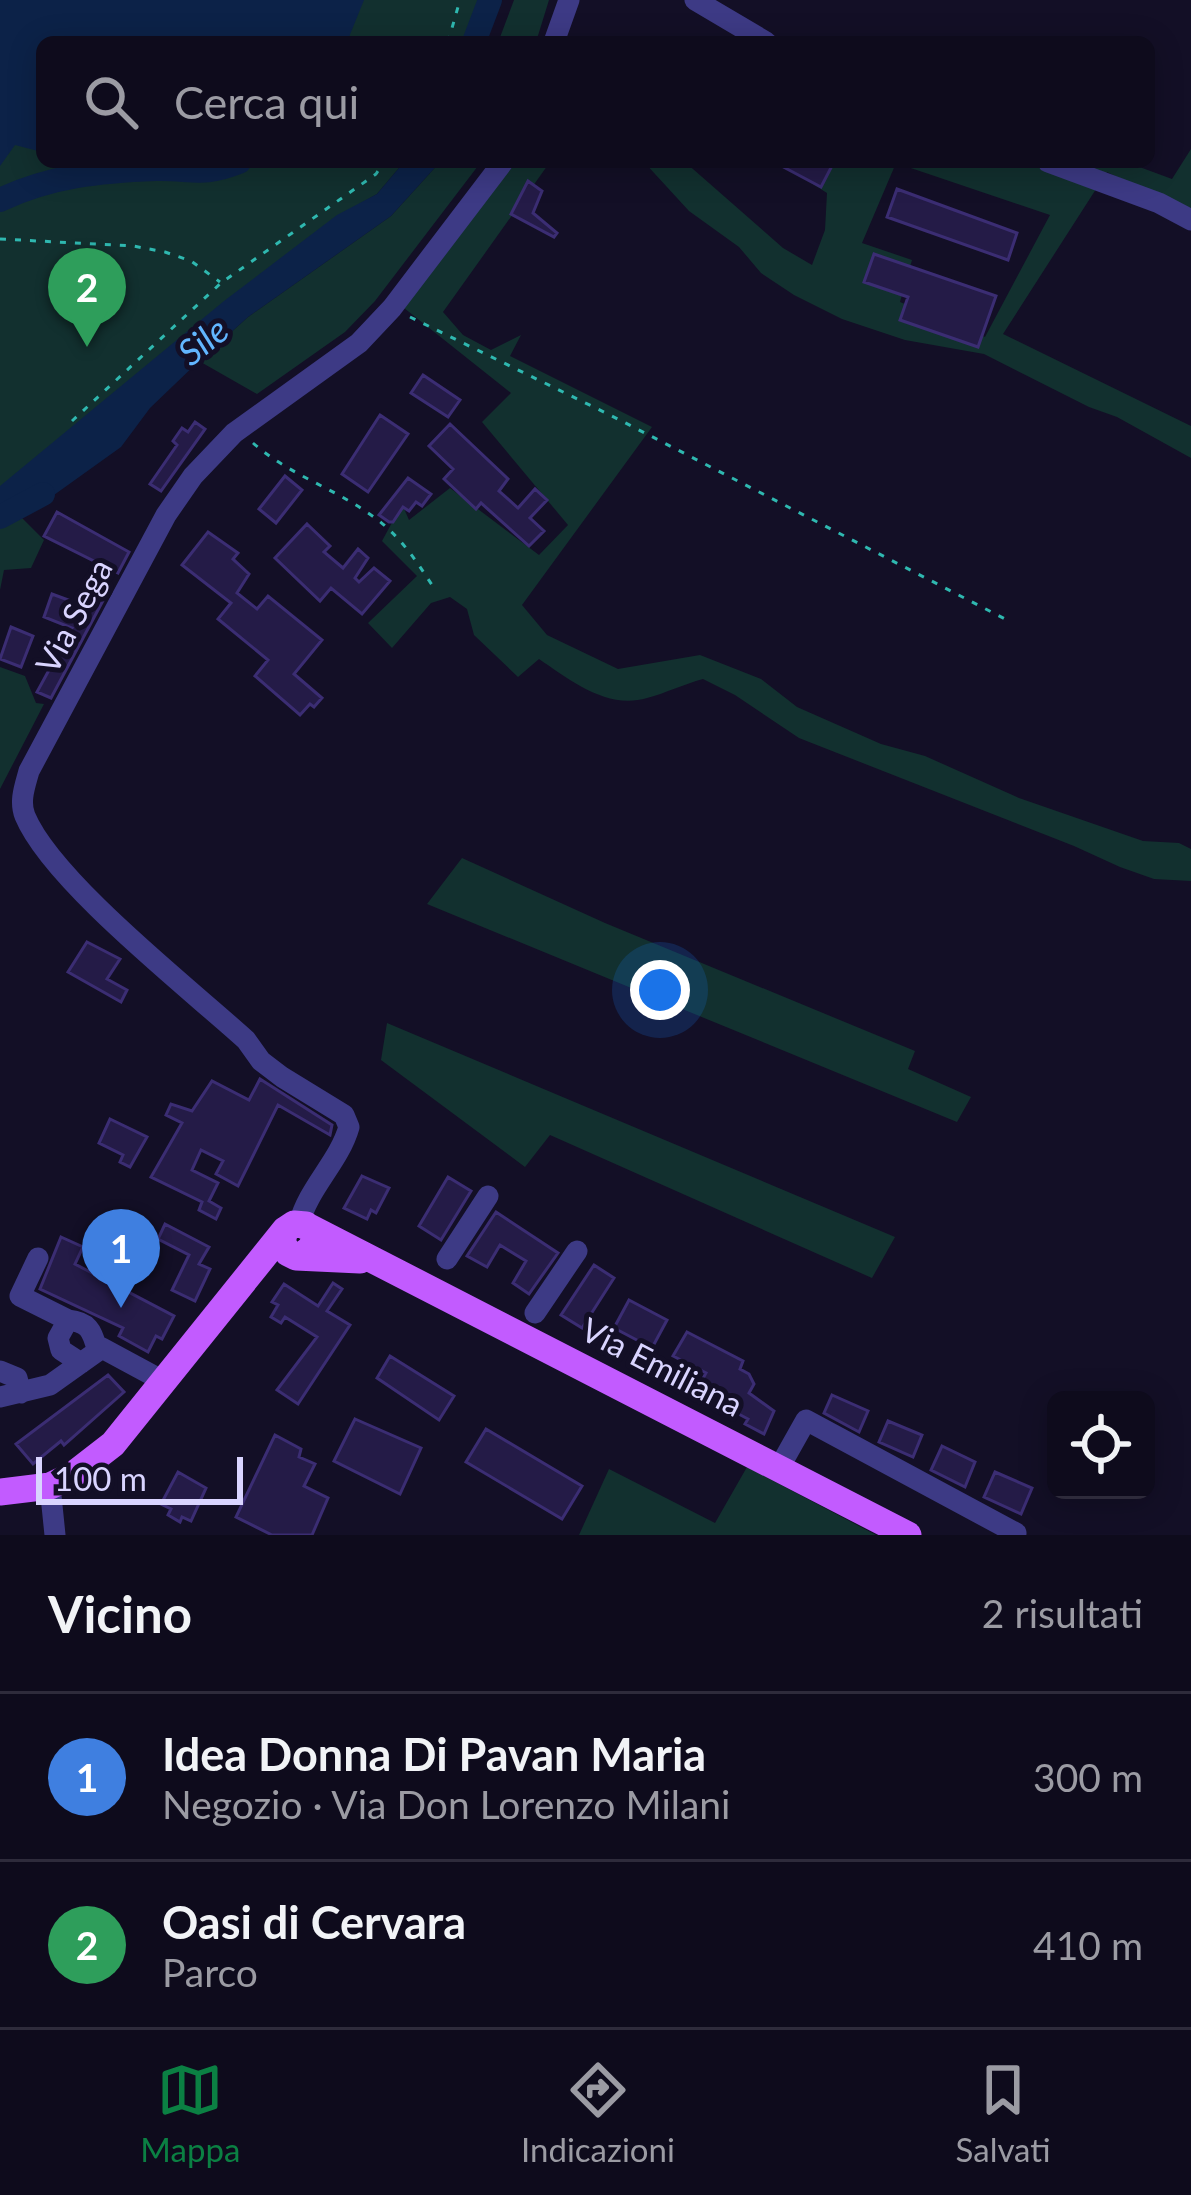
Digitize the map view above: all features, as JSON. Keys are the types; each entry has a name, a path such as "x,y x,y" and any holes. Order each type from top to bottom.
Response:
{"main road":[{"path":"0,1492 50,1486 73,1475 113,1444 236,1294 269,1246 298,1227 314,1235 314,1246 236,1294"},
{"name":"Via Emiliana","path":"298,1227 382,1265 908,1535"},
{"name":"Via Emiliana","path":"299,1256 382,1265"}],"street":[{"path":"556,36 569,0"},
{"path":"694,0 756,36"},
{"name":"Via Sega","path":"298,1227 305,1206 346,1139 350,1126 344,1115 261,1061 246,1040 79,887 11,801 166,515 193,476 238,430 359,343 392,308 497,168"},
{"path":"1064,168 1191,220"},
{"path":"447,1258 488,1196"},
{"path":"535,1312 577,1251"},
{"path":"38,1258 20,1296 68,1320 58,1339 61,1350 124,1358 165,1382"},
{"path":"9,1396 50,1385 89,1356"},
{"path":"0,1371 17,1378 9,1396"},
{"path":"778,1468 806,1420 1016,1533"},
{"path":"50,1486 55,1535"}],"path":[{"path":"450,36 460,0"},
{"path":"72,421 221,283 380,168"},
{"path":"0,239 165,252 191,261 221,283"},
{"path":"392,308 1009,621"},
{"path":"238,430 301,478 368,512 397,537 432,585"}],"green space":[{"path":"363,0 479,0 472,36 347,36"},
{"path":"514,0 549,0 538,36 500,36"},
{"path":"21,133 36,135 36,168 399,168 377,194 354,207 0,493 0,159"},
{"path":"1191,149 1191,214 1107,172 1003,334 1191,426 1191,458 984,354 905,340 842,319 794,295 689,211 650,168 692,168 783,248 812,265 825,230 827,193 787,168 894,168 862,243 912,260 900,302 985,337 1050,215 911,168 1142,168 1172,179"},
{"path":"435,168 476,168 375,301 345,332 257,394 199,361 248,317 391,216"},
{"path":"501,168 546,168 443,312 463,335 491,350 521,335 510,356 652,427 522,605 547,635 618,669 700,655 761,679 797,707 881,744 925,756 1019,798 1143,841 1179,843 1191,849 1191,881 1154,879 1120,867 799,738 703,679 632,701 590,691 539,659 518,677 474,635 467,609 450,597 431,603 392,648 368,623 417,576 382,541 402,504 409,520 450,488 539,555 568,525 482,422 511,393 399,304"},
{"path":"14,510 44,540 31,568 4,570 0,590 0,515"},
{"path":"0,667 25,676 36,703 44,704 0,789"},
{"path":"462,858 605,923 915,1051 908,1069 971,1097 957,1122 427,904"},
{"path":"387,1023 895,1237 872,1278 550,1135 525,1167 381,1060"},
{"path":"747,1467 876,1535 579,1535 609,1469 715,1523"}],"water":[{"path":"0,0 364,0 349,36 36,36 36,150 15,145 0,166"},
{"path":"399,168 435,168 391,216 248,317 150,408 121,447 47,500 0,515 0,486 224,301 337,215 377,194"}],"building":[{"path":"785,168 831,168 821,187"},
{"path":"528,181 542,191 533,213 557,233 554,237 511,214"},
{"path":"897,189 1017,233 1008,260 887,217"},
{"path":"874,254 996,296 978,347 900,320 908,297 864,282"},
{"path":"423,375 460,400 448,417 411,393"},
{"path":"380,415 408,434 368,492 342,474"},
{"path":"195,422 205,429 161,491 150,484 177,445 173,441 182,428 188,432"},
{"path":"450,424 508,479 499,491 518,508 535,489 547,500 530,518 544,531 529,546 481,503 476,509 444,479 453,469 429,446"},
{"path":"285,476 302,490 276,523 259,509"},
{"path":"408,478 431,494 422,506 416,502 409,511 403,507 389,522 379,515"},
{"path":"57,512 129,552 118,573 44,536"},
{"path":"307,524 330,546 324,552 343,568 358,549 368,558 355,578 359,582 374,568 390,581 362,614 331,588 320,601 275,558"},
{"path":"208,532 238,553 233,559 249,574 237,593 257,609 268,596 322,640 294,674 322,698 300,715 255,676 268,660 218,619 231,603 182,565"},
{"path":"85,587 106,595 51,698 37,692 72,628 44,617 52,594 79,604"},
{"path":"11,627 33,636 21,667 0,659"},
{"path":"87,942 120,959 107,979 127,990 121,1002 68,972"},
{"path":"260,1079 332,1125 330,1135 278,1105 238,1186 216,1174 223,1161 201,1150 192,1170 218,1183 209,1201 221,1208 216,1219 199,1210 202,1202 151,1177 182,1123 166,1115 171,1104 192,1111 212,1081 249,1100"},
{"path":"110,1119 147,1137 130,1167 120,1162 123,1155 99,1143"},
{"path":"362,1176 389,1188 376,1213 371,1210 367,1219 344,1208"},
{"path":"448,1177 471,1191 441,1240 419,1226"},
{"path":"496,1212 558,1253 529,1294 513,1283 526,1261 500,1245 487,1267 467,1256"},
{"path":"165,1224 209,1247 199,1264 210,1269 195,1301 172,1290 189,1255 158,1239"},
{"path":"61,1237 83,1247 75,1264 174,1316 162,1339 156,1336 148,1352 119,1336 123,1328 40,1289"},
{"path":"594,1265 614,1278 582,1328 561,1315"},
{"path":"333,1283 342,1289 327,1311 350,1325 298,1404 277,1390 317,1337 285,1317 281,1323 271,1317 278,1305 272,1302 284,1284 318,1306"},
{"path":"629,1300 667,1320 652,1348 614,1328"},
{"path":"687,1332 743,1361 740,1369 754,1384 749,1393 774,1411 764,1434 718,1403 715,1409 693,1397 706,1373 673,1356"},
{"path":"390,1356 454,1396 439,1420 377,1378"},
{"path":"108,1375 124,1392 64,1445 61,1441 33,1464 16,1444"},
{"path":"832,1395 868,1411 859,1432 824,1413"},
{"path":"355,1419 421,1448 400,1494 334,1461"},
{"path":"888,1421 922,1435 913,1457 879,1442"},
{"path":"486,1429 582,1486 562,1519 466,1462"},
{"path":"275,1435 301,1449 299,1457 315,1464 304,1486 328,1498 312,1535 272,1535 236,1517"},
{"path":"942,1446 975,1462 965,1487 931,1470"},
{"path":"178,1472 206,1488 191,1521 182,1517 180,1522 161,1504"},
{"path":"995,1472 1032,1488 1021,1514 984,1497"}],"waterway":[{"name":"Sile","path":"476,36 490,0"},
{"path":"0,200 76,176 221,168"},
{"name":"Sile","path":"0,517 43,494"}],"place":[{"name":"Oasi di Cervara","path":"87,347"},
{"name":"Idea Donna Di Pavan Maria","path":"121,1308"}]}
